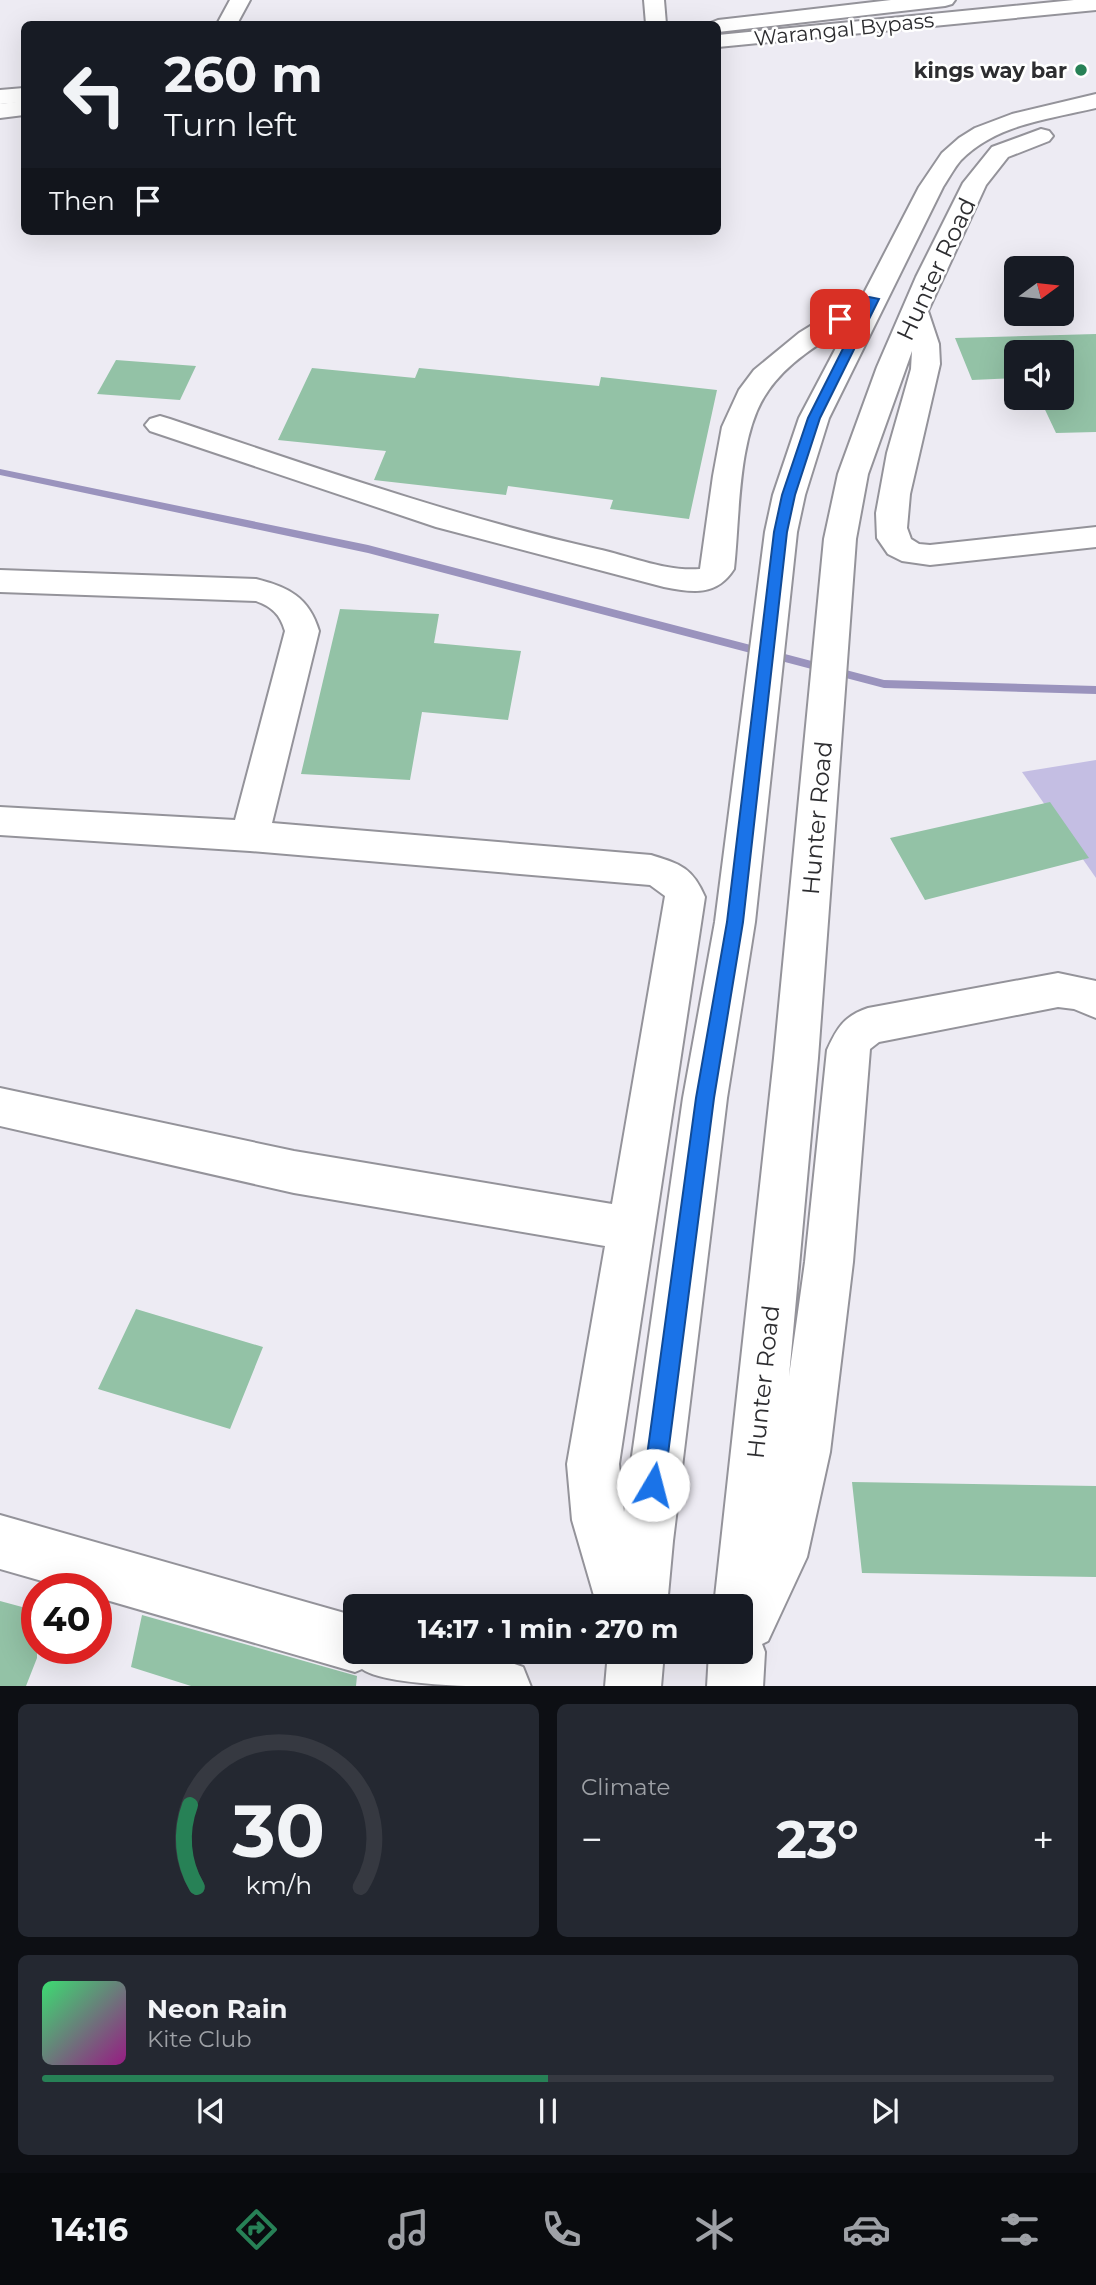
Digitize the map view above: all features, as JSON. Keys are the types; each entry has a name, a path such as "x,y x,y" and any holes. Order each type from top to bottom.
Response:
{"street":[{"path":"229,21 240,0"},
{"path":"654,0 656,21"},
{"path":"721,26 945,0"},
{"name":"Warangal Bypass","path":"721,41 1095,4"},
{"path":"0,97 21,95"},
{"name":"Hunter Road","path":"641,1594 703,1112 735,922 781,532 789,495 814,418 931,187 953,155 976,136 995,128 1096,101"},
{"path":"0,111 21,108"},
{"name":"Hunter Road","path":"742,1594 807,931 840,540 853,474 891,367 975,183 995,158 1019,143 1096,119"},
{"path":"160,425 397,504 547,549 680,578 707,579 715,575 718,569 732,457 741,415 753,390 800,346 873,299"},
{"path":"915,311 924,339 926,364 891,516 892,537 898,546 907,552 930,555 1096,537"},
{"path":"0,581 256,590 290,603 299,616 302,631 250,836"},
{"path":"0,821 250,836 651,870 672,877 682,886 685,897 593,1464 594,1504 600,1536 620,1594"},
{"path":"753,1612 779,1557 804,1452 822,1326 842,1143 848,1050 854,1037 868,1027 1058,989 1081,993 1096,1001"},
{"path":"0,1107 294,1172 632,1229"},
{"path":"0,1542 343,1641"},
{"path":"425,1664 503,1686"},
{"path":"633,1686 635,1664"},
{"path":"735,1686 736,1664"}],"shaded area":[{"path":"1096,760 1096,878 1022,772"}],"building":[{"path":"1096,334 1096,432 1056,433 1045,410 1074,410 1074,340 1004,340 1004,379 972,380 955,338"},
{"path":"116,360 196,366 180,400 97,394"},
{"path":"312,368 415,378 419,368 599,386 601,377 717,390 689,519 610,509 613,500 508,486 506,495 374,480 386,451 278,440"},
{"path":"340,609 439,614 434,643 521,651 508,720 422,712 410,780 301,774"},
{"path":"1050,802 1089,858 925,900 890,838"},
{"path":"136,1309 263,1347 230,1429 98,1389"},
{"path":"852,1482 1096,1486 1096,1577 862,1573"},
{"path":"0,1601 21,1607 21,1664 35,1664 26,1686 0,1686"},
{"path":"142,1615 357,1676 356,1686 191,1686 131,1667"}],"waterway":[{"path":"0,472 368,549 884,684 1096,690"}],"place":[{"name":"kings way bar","path":"1081,70"}],"route":[{"path":"653,1485 705,1098 735,922 781,532 789,495 814,418 873,299 840,319"}]}
